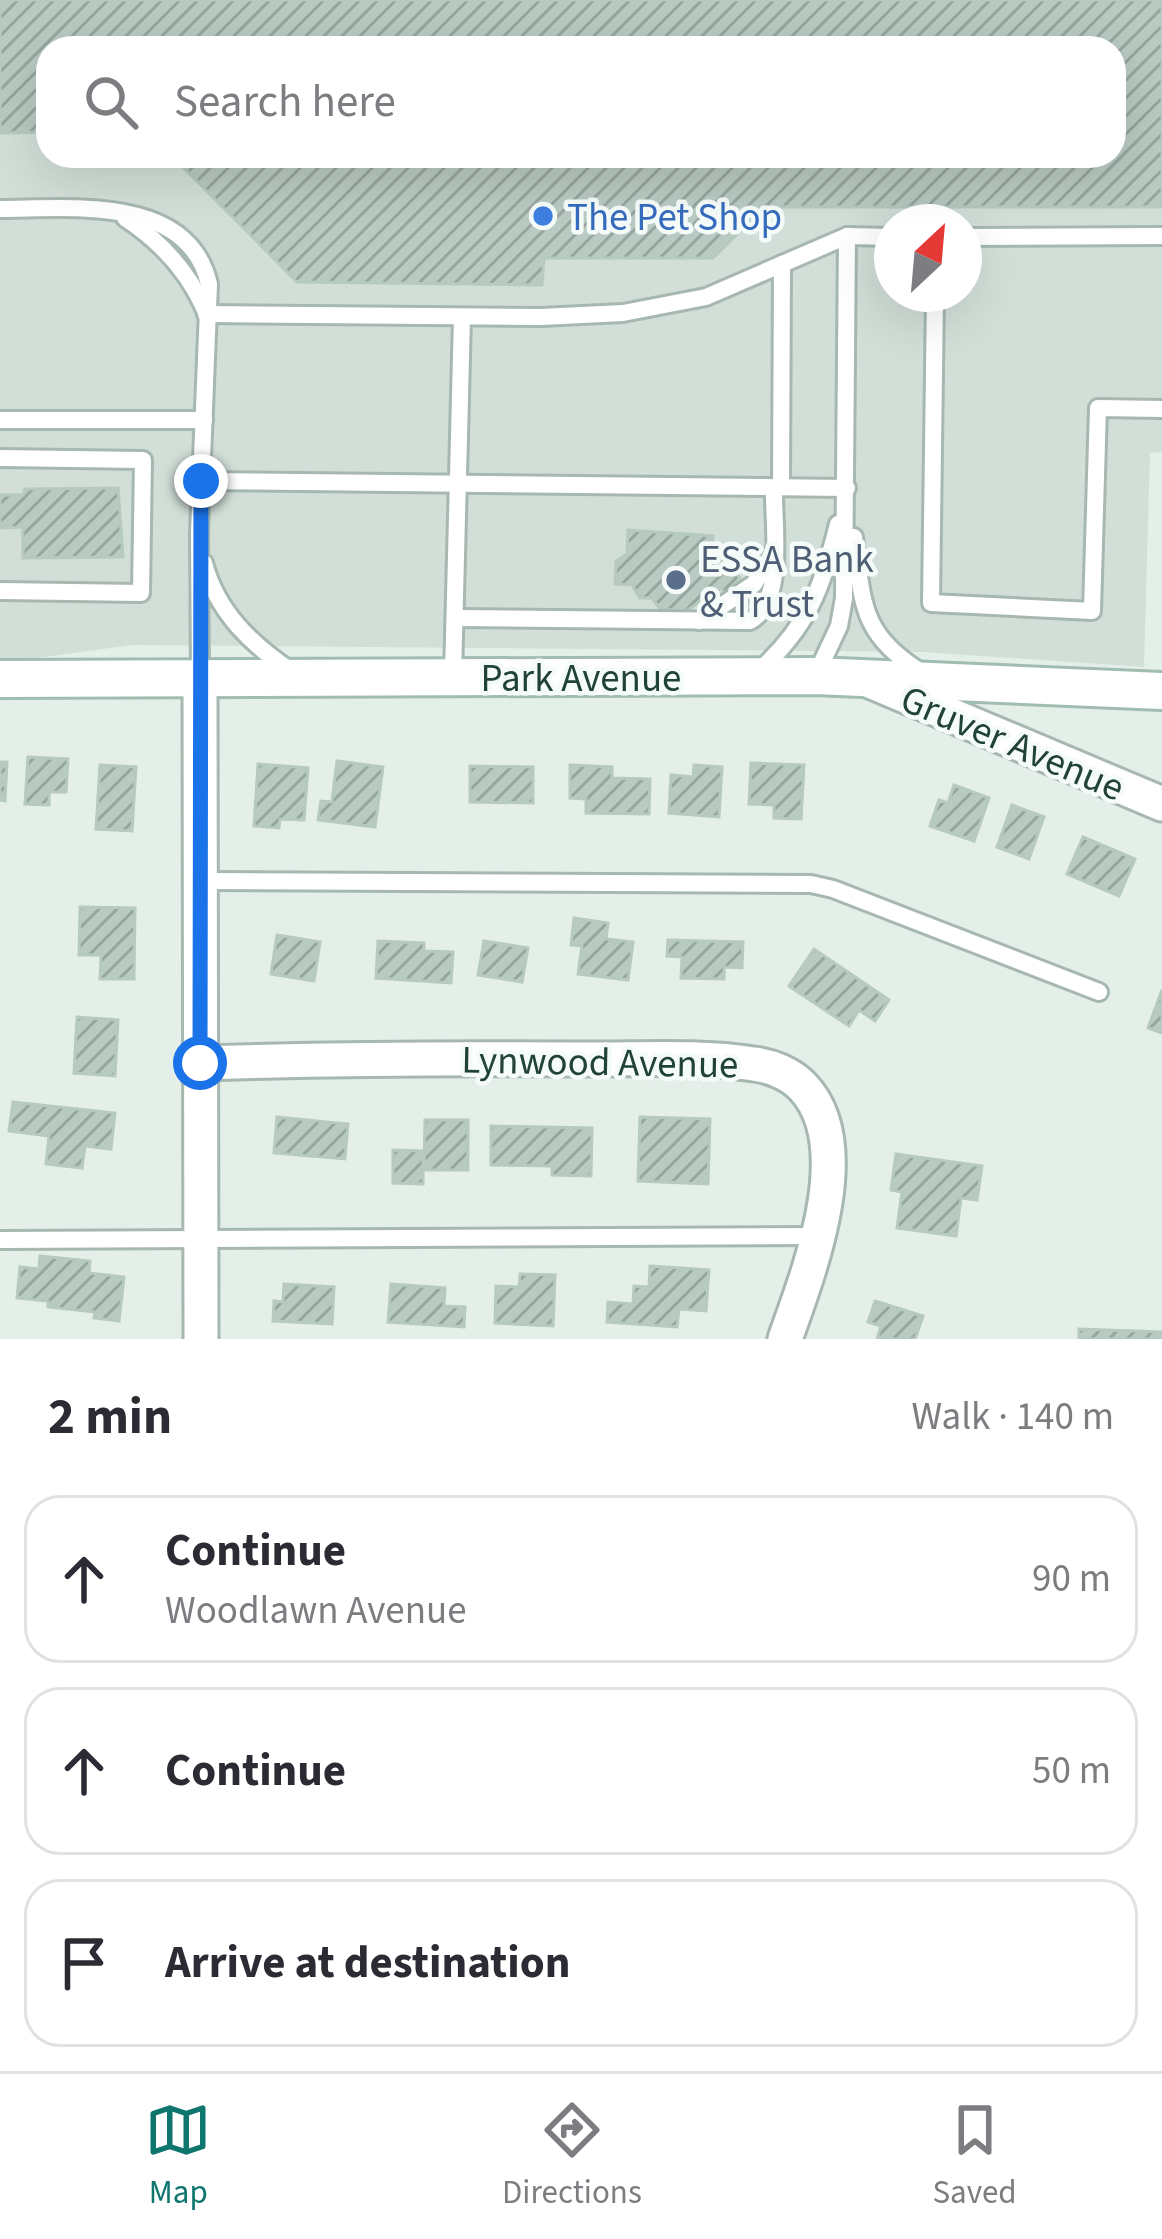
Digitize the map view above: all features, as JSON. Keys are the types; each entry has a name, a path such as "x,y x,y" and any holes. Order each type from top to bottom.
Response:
{"main road":[{"name":"Park Avenue","path":"0,679 815,676 1162,692"}],"street":[{"path":"200,678 201,1339"},
{"name":"Gruver Avenue","path":"865,679 1162,804"},
{"name":"Lynwood Avenue","path":"200,1063 369,1057 757,1064 782,1072 804,1088 823,1120 828,1155 817,1236 785,1339"}],"lane":[{"path":"0,209 108,209 139,227 166,251 189,279 206,314 200,678"},
{"path":"206,314 462,317 623,313 706,297 847,236 874,237"},
{"path":"815,676 830,651 842,612 847,236"},
{"path":"982,237 1162,236"},
{"path":"455,618 742,623 764,613 773,590 782,264"},
{"path":"935,312 931,603 1093,611 1098,408 1162,409"},
{"path":"453,676 462,317"},
{"path":"0,420 204,420"},
{"path":"0,458 143,460 141,593 3,588"},
{"path":"201,481 847,488"},
{"path":"751,678 802,625 827,569 847,488"},
{"path":"847,488 870,622 882,644 934,680"},
{"path":"200,533 207,574 244,635 299,677"},
{"path":"698,622 754,584 770,562 773,548"},
{"path":"202,881 811,884 1100,992"},
{"path":"0,1240 817,1236"}],"shaded area":[{"path":"0,0 1162,0 1162,452 1150,453 1144,667 923,652 132,645 0,663"}],"building":[{"path":"0,0 1162,0 1162,207 765,207 713,258 544,258 542,285 297,282 184,168 1126,168 1126,36 36,36 36,132 0,133"},
{"path":"118,488 123,557 23,558 23,527 0,528 0,495 23,495 25,489"},
{"path":"628,530 713,536 712,552 723,553 758,606 741,618 721,588 686,611 660,609 652,598 640,598 632,585 615,584 616,561 627,554"},
{"path":"28,757 68,759 66,792 49,792 49,805 25,804"},
{"path":"337,761 383,767 375,827 318,820 321,801 332,802"},
{"path":"0,762 7,762 5,801 0,800"},
{"path":"751,763 804,765 801,819 774,818 774,805 749,804"},
{"path":"258,764 308,768 304,820 280,819 279,828 254,826"},
{"path":"100,765 136,767 132,831 96,829"},
{"path":"570,765 612,767 612,778 650,779 649,814 586,813 586,799 570,798"},
{"path":"694,765 722,767 719,817 669,813 671,775 693,777"},
{"path":"470,766 533,767 533,803 470,802"},
{"path":"954,785 989,798 974,841 930,826 939,800 948,803"},
{"path":"1012,805 1044,817 1029,859 997,847"},
{"path":"1083,837 1135,859 1119,896 1067,874"},
{"path":"80,907 135,908 134,979 100,979 101,955 79,955"},
{"path":"574,918 608,923 606,939 633,942 628,980 578,974 582,946 571,945"},
{"path":"277,935 320,942 314,981 271,974"},
{"path":"668,940 743,942 742,968 724,967 724,979 681,978 682,957 667,956"},
{"path":"378,941 424,943 424,951 453,952 451,983 376,978"},
{"path":"484,941 528,948 522,982 478,975"},
{"path":"814,949 889,1000 875,1021 859,1010 849,1026 789,986"},
{"path":"1162,990 1162,1033 1148,1028"},
{"path":"77,1017 118,1020 115,1076 74,1073"},
{"path":"13,1102 115,1113 111,1149 85,1146 82,1168 46,1164 49,1136 9,1131"},
{"path":"277,1117 348,1124 345,1159 274,1153"},
{"path":"640,1117 710,1119 708,1184 638,1181"},
{"path":"425,1120 468,1120 468,1170 424,1170"},
{"path":"491,1126 592,1128 591,1176 552,1175 552,1166 491,1165"},
{"path":"393,1150 423,1151 423,1184 393,1183"},
{"path":"896,1154 982,1166 977,1200 961,1198 956,1236 897,1228 902,1192 891,1190"},
{"path":"40,1256 90,1261 89,1273 124,1277 119,1321 94,1318 95,1312 48,1307 48,1301 17,1298 20,1267 39,1269"},
{"path":"650,1266 709,1270 706,1311 679,1309 677,1327 607,1322 608,1302 633,1304 634,1286 649,1287"},
{"path":"520,1274 555,1275 553,1326 495,1323 496,1286 519,1287"},
{"path":"284,1284 334,1287 332,1324 273,1321 274,1301 283,1302"},
{"path":"391,1284 445,1288 444,1306 465,1307 464,1327 388,1322"},
{"path":"875,1301 923,1316 915,1339 877,1339 881,1326 868,1322"},
{"path":"1079,1329 1162,1332 1162,1339 1079,1339"}],"place":[{"name":"The Pet Shop","path":"543,216"},
{"name":"ESSA Bank & Trust","path":"676,580"}],"route":[{"path":"200,1063 201,481"}]}
